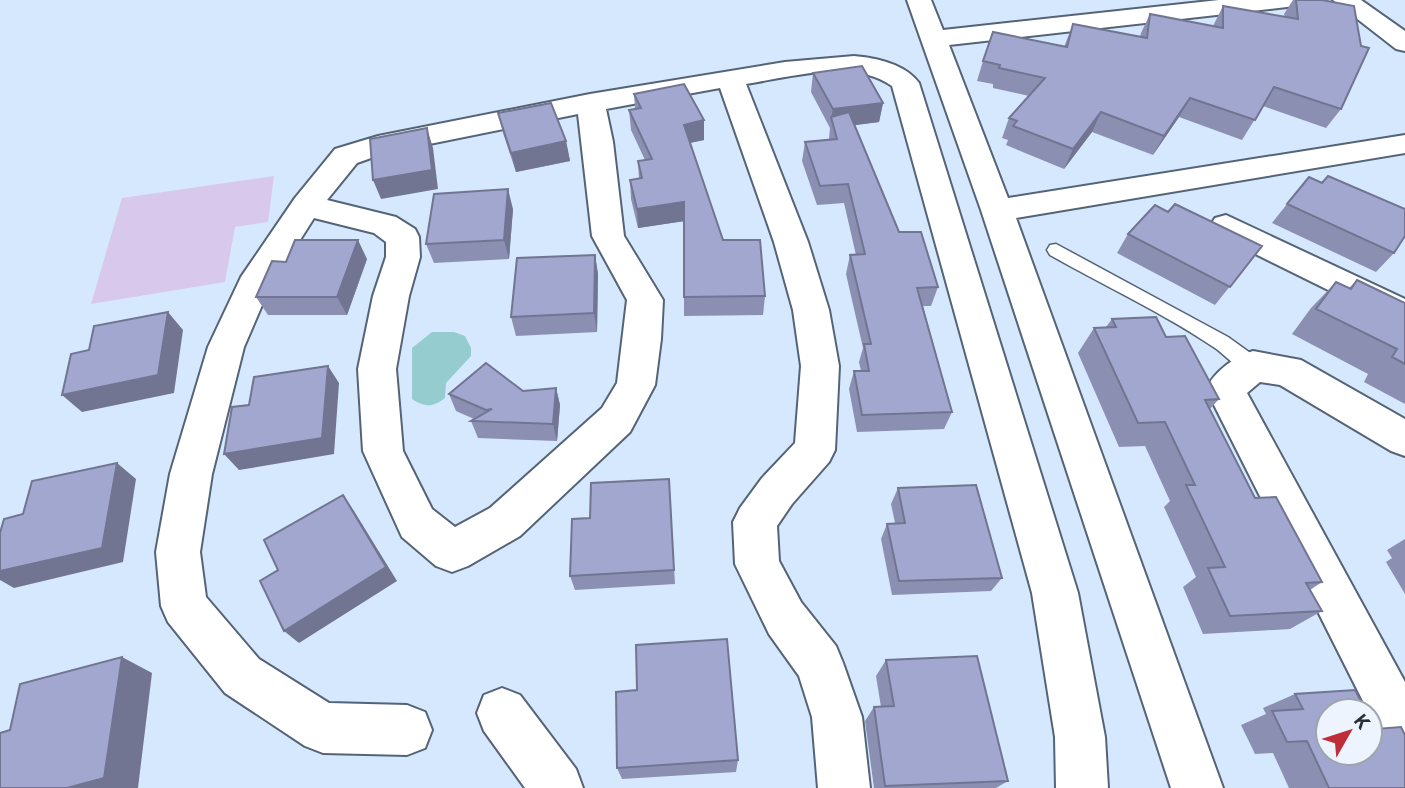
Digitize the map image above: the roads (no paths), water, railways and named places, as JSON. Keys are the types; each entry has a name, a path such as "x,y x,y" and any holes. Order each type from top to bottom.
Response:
{"street":[{"path":"919,0 997,210 1197,788"},
{"path":"932,39 1287,0"},
{"path":"1345,0 1405,43"},
{"path":"407,730 323,728 242,676 184,606 178,552 191,474 226,346 253,286 306,205 346,156 378,145 590,102 731,79 847,64 875,66 892,72 905,83 1055,593 1080,737 1082,788"},
{"path":"731,79 767,183 791,242 811,310 820,366 815,450 777,491 755,522 757,564 785,618 819,663 837,717 844,788"},
{"path":"306,205 385,225 403,237 403,257 391,296 377,369 383,450 416,523 452,552 505,522 616,420 636,385 643,339 645,300 608,236 598,142 590,102"},
{"path":"997,210 1405,144"},
{"path":"1226,226 1405,315"},
{"path":"1405,439 1288,371 1253,366 1225,389 1405,732"},
{"path":"502,713 557,788"}],"lane":[{"path":"1056,250 1221,342 1253,366"}]}
